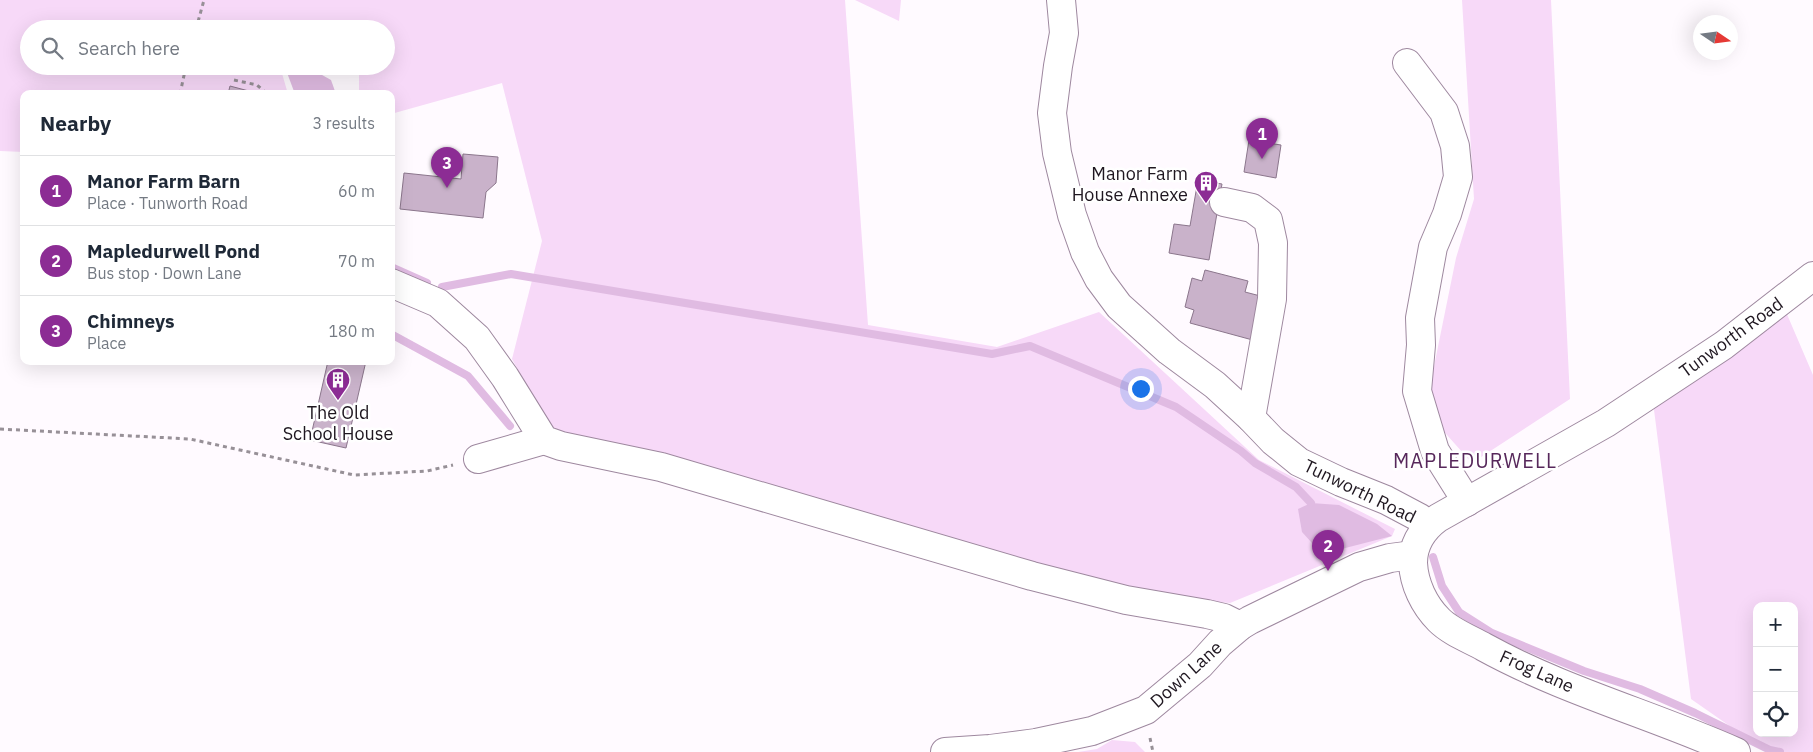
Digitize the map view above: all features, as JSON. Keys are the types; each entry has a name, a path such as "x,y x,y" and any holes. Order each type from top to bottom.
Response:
{"street":[{"name":"Tunworth Road","path":"1061,0 1064,33 1052,113 1057,153 1072,215 1085,252 1099,278 1120,306 1169,351 1215,385 1273,441 1299,462 1341,482 1386,500 1420,518 1427,526 1606,424 1724,345 1813,276"},
{"path":"1406,63 1444,112 1455,146 1458,177 1447,214 1433,247 1420,318 1422,345 1417,391 1435,451 1467,502"},
{"path":"1224,202 1252,208 1268,220 1273,243 1270,316 1261,354 1251,418"},
{"path":"395,285 438,303 477,338 505,377 544,440"},
{"path":"478,459 544,440 561,446 661,467 1032,576 1126,600 1224,618 1240,626"},
{"path":"1413,555 1418,540 1427,526"},
{"name":"Down Lane","path":"944,752 1036,743 1092,731 1146,710 1200,665 1220,643 1240,626 1359,567 1390,558 1413,555"},
{"name":"Frog Lane","path":"1413,555 1414,569 1424,602 1440,621 1462,635 1519,666 1702,736 1736,752"}],"path":[{"path":"198,20 204,0"},
{"path":"181,90 184,75"},
{"path":"234,80 258,85 263,90"},
{"path":"0,429 190,439 354,475 427,471 478,459"}],"shaded area":[{"path":"0,0 845,0 868,325 997,347 1099,312 1259,460 1395,529 1392,536 1230,603 1158,597 565,437 550,428 512,359 542,241 502,83 395,113 395,90 359,90 359,75 395,75 395,20 20,20 20,75 282,75 287,90 20,90 20,152 0,151"},
{"path":"855,0 901,0 899,21"},
{"path":"1462,0 1551,0 1570,399 1472,463 1438,425 1430,386 1456,258 1474,199"},
{"path":"288,75 322,75 331,80 335,90 294,90"},
{"path":"1786,312 1813,375 1813,752 1767,752 1691,699 1653,402"},
{"path":"1311,503 1339,505 1377,524 1392,536 1322,554 1302,532 1298,509"},
{"path":"1112,740 1135,742 1145,752 1078,752 1097,749"}],"building":[{"path":"230,86 245,90 229,90"},
{"path":"1249,140 1281,145 1276,178 1244,172"},
{"path":"463,154 498,157 496,183 486,192 483,218 400,209 404,173 461,179"},
{"name":"Manor Farm House Annexe","path":"1198,180 1222,184 1209,260 1169,253 1174,224 1190,226"},
{"path":"1205,270 1248,281 1245,292 1272,299 1260,342 1190,323 1194,310 1185,307 1192,278 1202,281"},
{"name":"The Old School House","path":"327,365 365,365 346,448 310,440"}],"waterway":[{"path":"395,269 427,283"},
{"path":"442,287 511,274 992,354 1030,346 1176,407 1241,451 1255,463 1296,487 1311,503"},
{"path":"395,336 468,376 510,426"},
{"path":"1433,557 1442,586 1459,612 1492,633 1584,671 1640,689 1695,713 1770,750 1780,752"}],"place":[{"name":"Manor Farm Barn","path":"1262,159"},
{"name":"Chimneys","path":"447,188"},
{"name":"Manor Farm House Annexe","path":"1206,204"},
{"name":"The Old School House","path":"338,401"},
{"name":"Mapledurwell Pond","path":"1328,571"}],"district":[{"name":"MAPLEDURWELL","path":"1475,460"}]}
